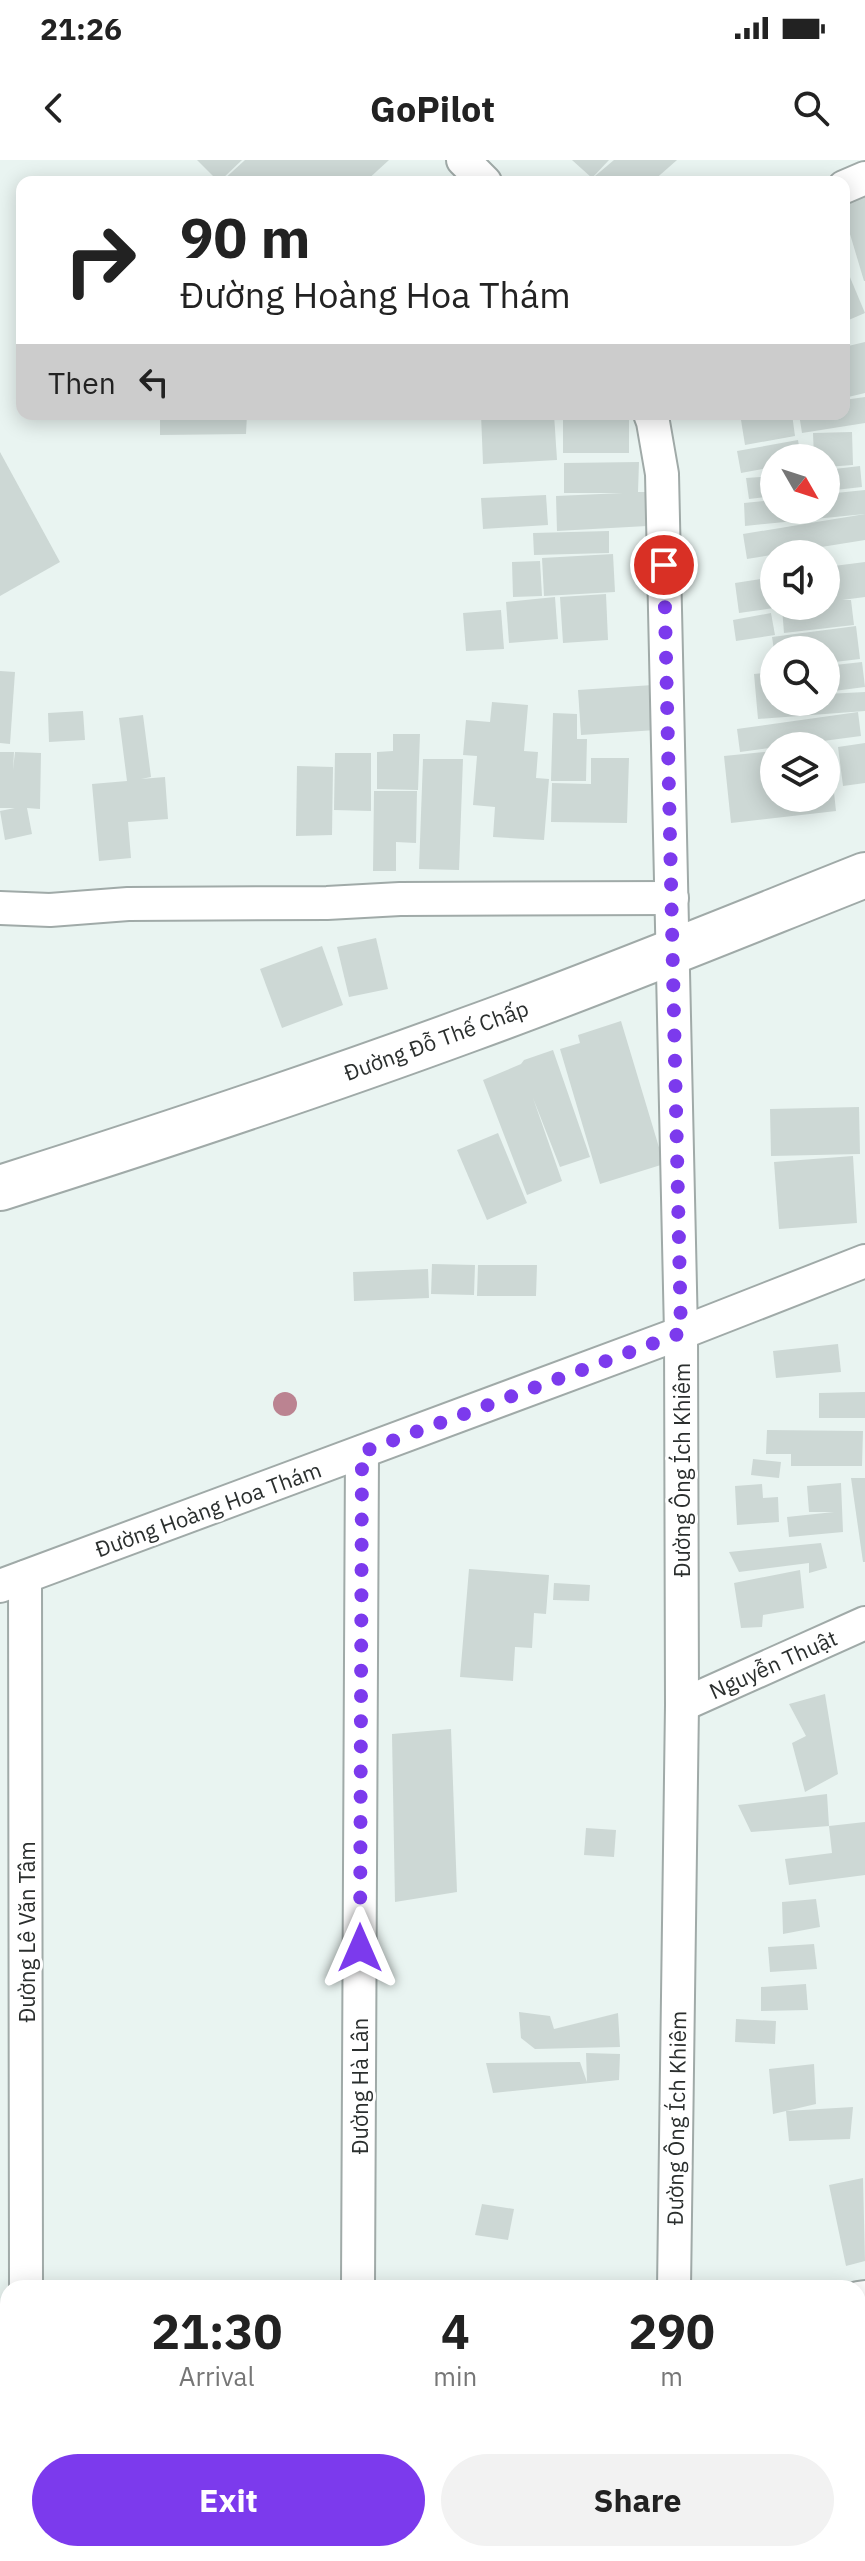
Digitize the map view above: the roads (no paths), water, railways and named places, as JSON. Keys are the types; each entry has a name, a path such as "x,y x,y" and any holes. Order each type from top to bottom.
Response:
{"street":[{"path":"463,160 479,176"},
{"name":"Đường Ông Ích Khiêm","path":"652,420 662,474 681,1333 682,1705 674,2280"},
{"name":"Đường Đỗ Thế Chấp","path":"0,1188 168,1134 470,1029 865,875"},
{"path":"0,908 50,910 128,904 327,903 400,899 672,898"},
{"name":"Đường Hoàng Hoa Thám","path":"13,1582 681,1333 865,1261"},
{"name":"Đường Hà Lân","path":"358,2280 362,1452"},
{"name":"Đường Lê Văn Tâm","path":"13,1582 26,2280"},
{"name":"Nguyễn Thuật","path":"682,1705 865,1623"}]}
